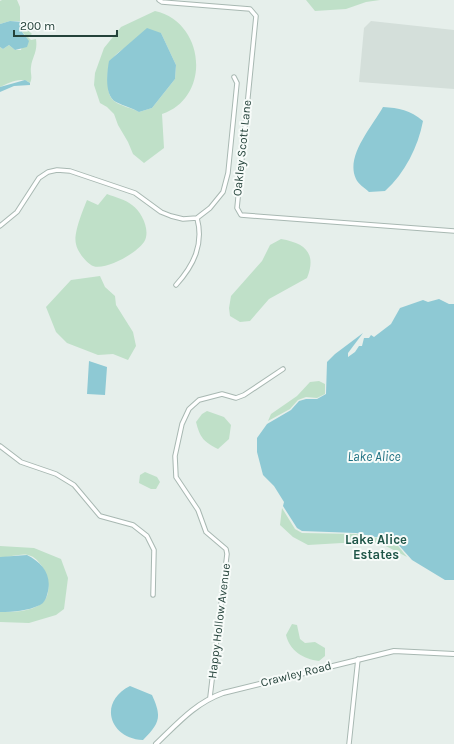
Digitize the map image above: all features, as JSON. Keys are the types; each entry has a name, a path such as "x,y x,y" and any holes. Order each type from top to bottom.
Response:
{"street":[{"name":"Oakley Scott Lane","path":"159,0 162,2 250,9 256,16 236,208 241,215 454,231"},
{"path":"0,226 10,220 17,212 39,178 48,172 57,170 70,171 135,193 161,212 172,216 183,219 197,218 210,208 223,192 228,173 237,81 234,77"},
{"path":"176,284 187,272 197,254 199,227 197,218"},
{"name":"Happy Hollow Avenue","path":"210,697 227,554 226,549 206,532 198,510 178,482 175,467 182,424 189,409 198,400 222,394 236,398 244,395 283,369"},
{"path":"0,446 21,462 56,474 74,485 100,516 133,525 146,536 154,550 153,595"},
{"name":"Crawley Road","path":"156,744 193,708 210,697 394,651 454,654"},
{"path":"349,744 358,659"}],"shaded area":[{"path":"371,21 454,30 454,89 359,82 364,28"}],"green space":[{"path":"17,0 20,7 20,21 10,21 0,24 0,1"},
{"path":"306,0 380,0 366,2 346,9 315,11"},
{"path":"155,11 172,18 184,29 192,44 196,60 195,77 189,92 178,105 162,114 164,148 144,163 133,154 114,114 100,103 94,85 95,73 104,48 121,27","holes":["161,33 176,65 175,79 152,108 139,112 117,103 109,94 108,70 111,61 116,54 132,44"]},
{"path":"24,22 28,22 31,26 29,31 32,34 28,37 31,40 36,39 36,51 31,67 31,81 30,83 19,80 0,87 0,47 3,49 9,45 15,50 21,50 25,35 22,32 23,28 27,26"},
{"path":"107,194 127,202 136,208 146,227 146,238 135,251 128,256 113,264 98,267 93,266 85,260 77,247 75,240 79,222 87,200 98,205"},
{"path":"281,239 297,243 307,251 311,262 307,278 269,299 250,321 240,322 230,316 229,308 231,296 262,261 270,245"},
{"path":"100,276 105,287 115,296 116,305 133,332 136,346 128,360 113,354 98,355 67,343 56,332 46,307 71,280"},
{"path":"319,381 325,384 325,394 317,398 306,397 298,400 290,409 268,421 271,414 297,396 310,382"},
{"path":"207,411 224,417 231,425 229,439 218,449 203,439 196,422 202,414"},
{"path":"145,472 157,477 160,482 156,489 151,489 139,483 140,475"},
{"path":"282,508 295,529 302,533 356,534 395,542 407,557 380,543 359,542 308,545 293,537 280,525"},
{"path":"0,546 34,548 61,559 68,578 64,609 56,615 29,623 0,622 0,612 27,610 42,603 46,598 48,584 44,569 34,558 28,555 0,557"},
{"path":"292,624 297,625 300,639 305,643 315,642 325,648 325,656 319,661 313,660 294,650 286,635"}],"water":[{"path":"10,21 24,22 27,26 23,28 22,32 29,41 27,47 15,50 9,45 3,49 0,47 0,24"},
{"path":"147,28 161,33 176,65 175,79 152,108 139,112 112,99 107,83 108,71 109,61"},
{"path":"25,80 30,83 30,85 14,86 0,92 0,87"},
{"path":"383,107 404,110 414,114 423,121 414,150 399,176 385,191 369,192 356,179 354,161 361,142"},
{"name":"Lake Alice","path":"439,299 449,304 454,304 454,580 445,580 412,560 395,541 356,533 302,531 297,528 283,506 284,502 274,486 263,475 257,452 257,438 267,424 291,410 299,401 306,399 317,399 326,394 327,362 335,354 363,333 348,353 348,357 355,352 359,346 362,346 364,338 369,338 371,335 374,337 391,324 400,308 423,300 428,302"},
{"path":"89,361 107,367 105,395 87,394"},
{"path":"27,555 42,566 48,576 49,588 44,602 30,609 0,612 0,557"},
{"path":"130,686 152,695 157,709 158,719 156,724 143,740 131,738 122,733 112,718 111,710 114,701 120,693"}],"district":[{"name":"Lake Alice Estates","path":"376,546"}]}
